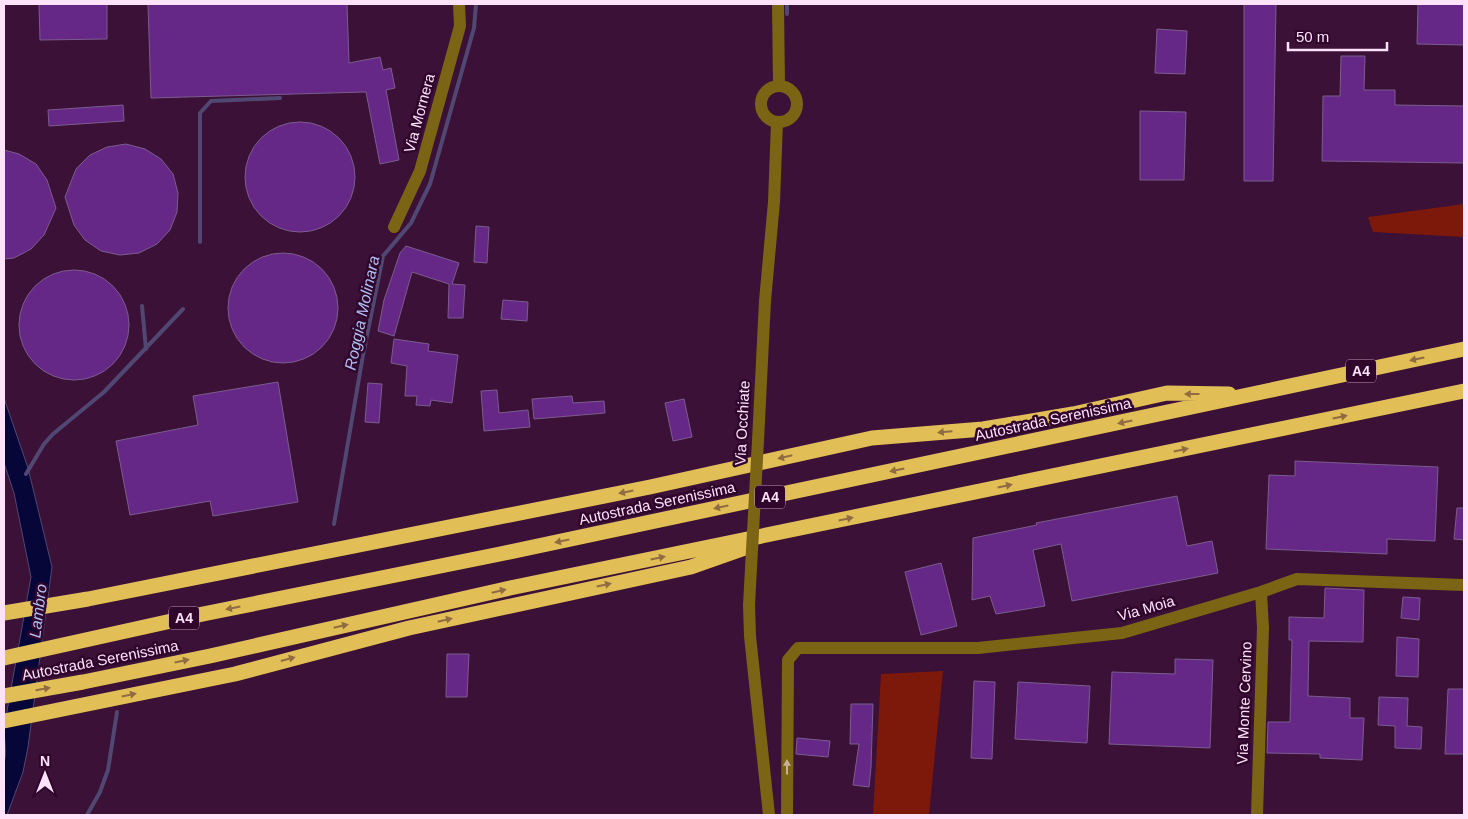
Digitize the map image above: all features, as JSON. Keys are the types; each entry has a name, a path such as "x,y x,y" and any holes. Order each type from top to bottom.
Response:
{"highway":[{"name":"Autostrada Serenissima","path":"4,658 203,614 500,554 1464,349"},
{"name":"Autostrada Serenissima","path":"4,696 83,682 510,588 1464,391"},
{"path":"4,613 88,599 650,487 872,438 983,429 1073,414 1167,394 1258,394"},
{"path":"4,721 235,674 409,628 692,567 798,529"}],"street":[{"name":"Via Mornera","path":"394,227 420,171 460,26 459,4"},
{"path":"778,4 779,85"},
{"path":"779,85 790,89 798,104 790,118 776,122 763,112 761,100 768,89 779,85"},
{"name":"Via Occhiate","path":"769,815 750,636 749,605 765,301 774,202 776,122"},
{"name":"Via Moia","path":"787,815 788,660 798,648 810,646 831,648 978,648 1122,633 1261,592 1297,579 1464,585"},
{"name":"Via Monte Cervino","path":"1256,815 1263,628 1261,592"}],"shaded area":[{"path":"1464,204 1464,237 1373,232 1368,217"},
{"path":"943,671 929,815 873,815 881,674"}],"water":[{"name":"Lambro","path":"4,398 28,468 52,567 28,747 23,772 7,815 4,815 4,728 31,577 14,493 4,463"}],"building":[{"path":"39,4 107,4 107,39 40,40"},
{"path":"148,4 347,4 349,63 380,57 383,70 391,68 395,88 386,90 399,160 380,164 366,92 151,98"},
{"path":"1244,4 1276,4 1273,181 1244,181"},
{"path":"1418,4 1464,4 1464,45 1417,44"},
{"path":"1157,29 1187,31 1185,74 1155,73"},
{"path":"1341,56 1365,56 1364,90 1395,90 1395,105 1464,106 1464,163 1322,161 1323,96 1340,96"},
{"path":"123,105 124,121 49,126 48,110"},
{"path":"1140,111 1186,112 1184,180 1140,180"},
{"path":"300,122 321,126 339,138 351,156 355,177 351,198 339,216 321,228 300,232 279,228 261,216 249,198 245,177 249,156 261,138 279,126"},
{"path":"126,144 145,149 161,159 173,174 178,193 177,212 170,230 157,244 139,253 120,255 101,251 85,240 74,225 65,197 76,169 90,155 107,147"},
{"path":"4,150 19,154 36,164 47,180 56,208 44,235 31,249 14,258 4,259"},
{"path":"476,226 489,227 487,263 474,262"},
{"path":"406,246 459,263 452,284 465,285 463,318 448,318 449,284 412,272 394,336 378,331 384,300 400,253"},
{"path":"283,253 304,257 322,269 334,287 338,308 334,329 322,347 304,359 283,363 262,359 244,347 232,329 228,308 232,287 244,269 262,257"},
{"path":"74,270 95,274 113,286 125,304 129,325 125,346 113,364 95,376 74,380 53,376 35,364 23,346 19,325 23,304 35,286 53,274"},
{"path":"503,300 528,302 527,321 501,319"},
{"path":"394,339 429,344 428,351 458,355 452,403 431,400 430,406 416,405 417,396 405,396 407,366 391,363"},
{"path":"278,382 298,502 213,516 210,501 130,515 116,441 198,425 193,396"},
{"path":"368,383 382,384 379,423 365,422"},
{"path":"497,390 499,413 528,410 530,427 484,431 481,391"},
{"path":"572,396 573,403 604,401 605,413 534,419 532,399"},
{"path":"684,399 692,437 673,441 665,403"},
{"path":"1295,461 1438,467 1435,541 1387,539 1387,554 1266,549 1269,475 1295,476"},
{"path":"1177,496 1187,546 1212,541 1218,573 1072,601 1061,544 1033,550 1045,606 996,614 990,596 972,600 973,538 1037,525 1036,523"},
{"path":"1457,508 1464,508 1464,540 1454,539"},
{"path":"941,563 957,626 921,635 905,572"},
{"path":"1325,588 1364,590 1363,642 1309,641 1308,696 1350,698 1350,718 1364,718 1362,760 1320,758 1320,754 1267,753 1268,722 1290,722 1292,640 1289,640 1289,617 1324,618"},
{"path":"1403,597 1420,598 1419,620 1401,618"},
{"path":"1397,637 1419,639 1418,677 1396,676"},
{"path":"447,654 469,654 467,697 446,697"},
{"path":"1175,659 1213,660 1210,748 1109,744 1112,672 1175,674"},
{"path":"974,681 995,682 992,759 971,758"},
{"path":"1018,682 1090,686 1087,743 1015,739"},
{"path":"1448,689 1464,689 1464,754 1445,754"},
{"path":"1379,697 1408,698 1407,726 1422,727 1421,749 1395,748 1395,726 1378,725"},
{"path":"851,704 873,704 869,787 853,785 859,744 850,744"},
{"path":"797,738 830,741 828,757 796,754"}],"waterway":[{"name":"Roggia Molinara","path":"334,524 363,355 383,256 411,223 430,184 474,28 476,4"},
{"path":"787,4 787,14"},
{"path":"200,242 200,113 211,101 280,98"},
{"path":"142,306 146,349"},
{"path":"26,474 44,444 53,434 104,392 183,309"},
{"name":"Roggia Molinara","path":"87,815 100,792 108,770 117,712"}]}
